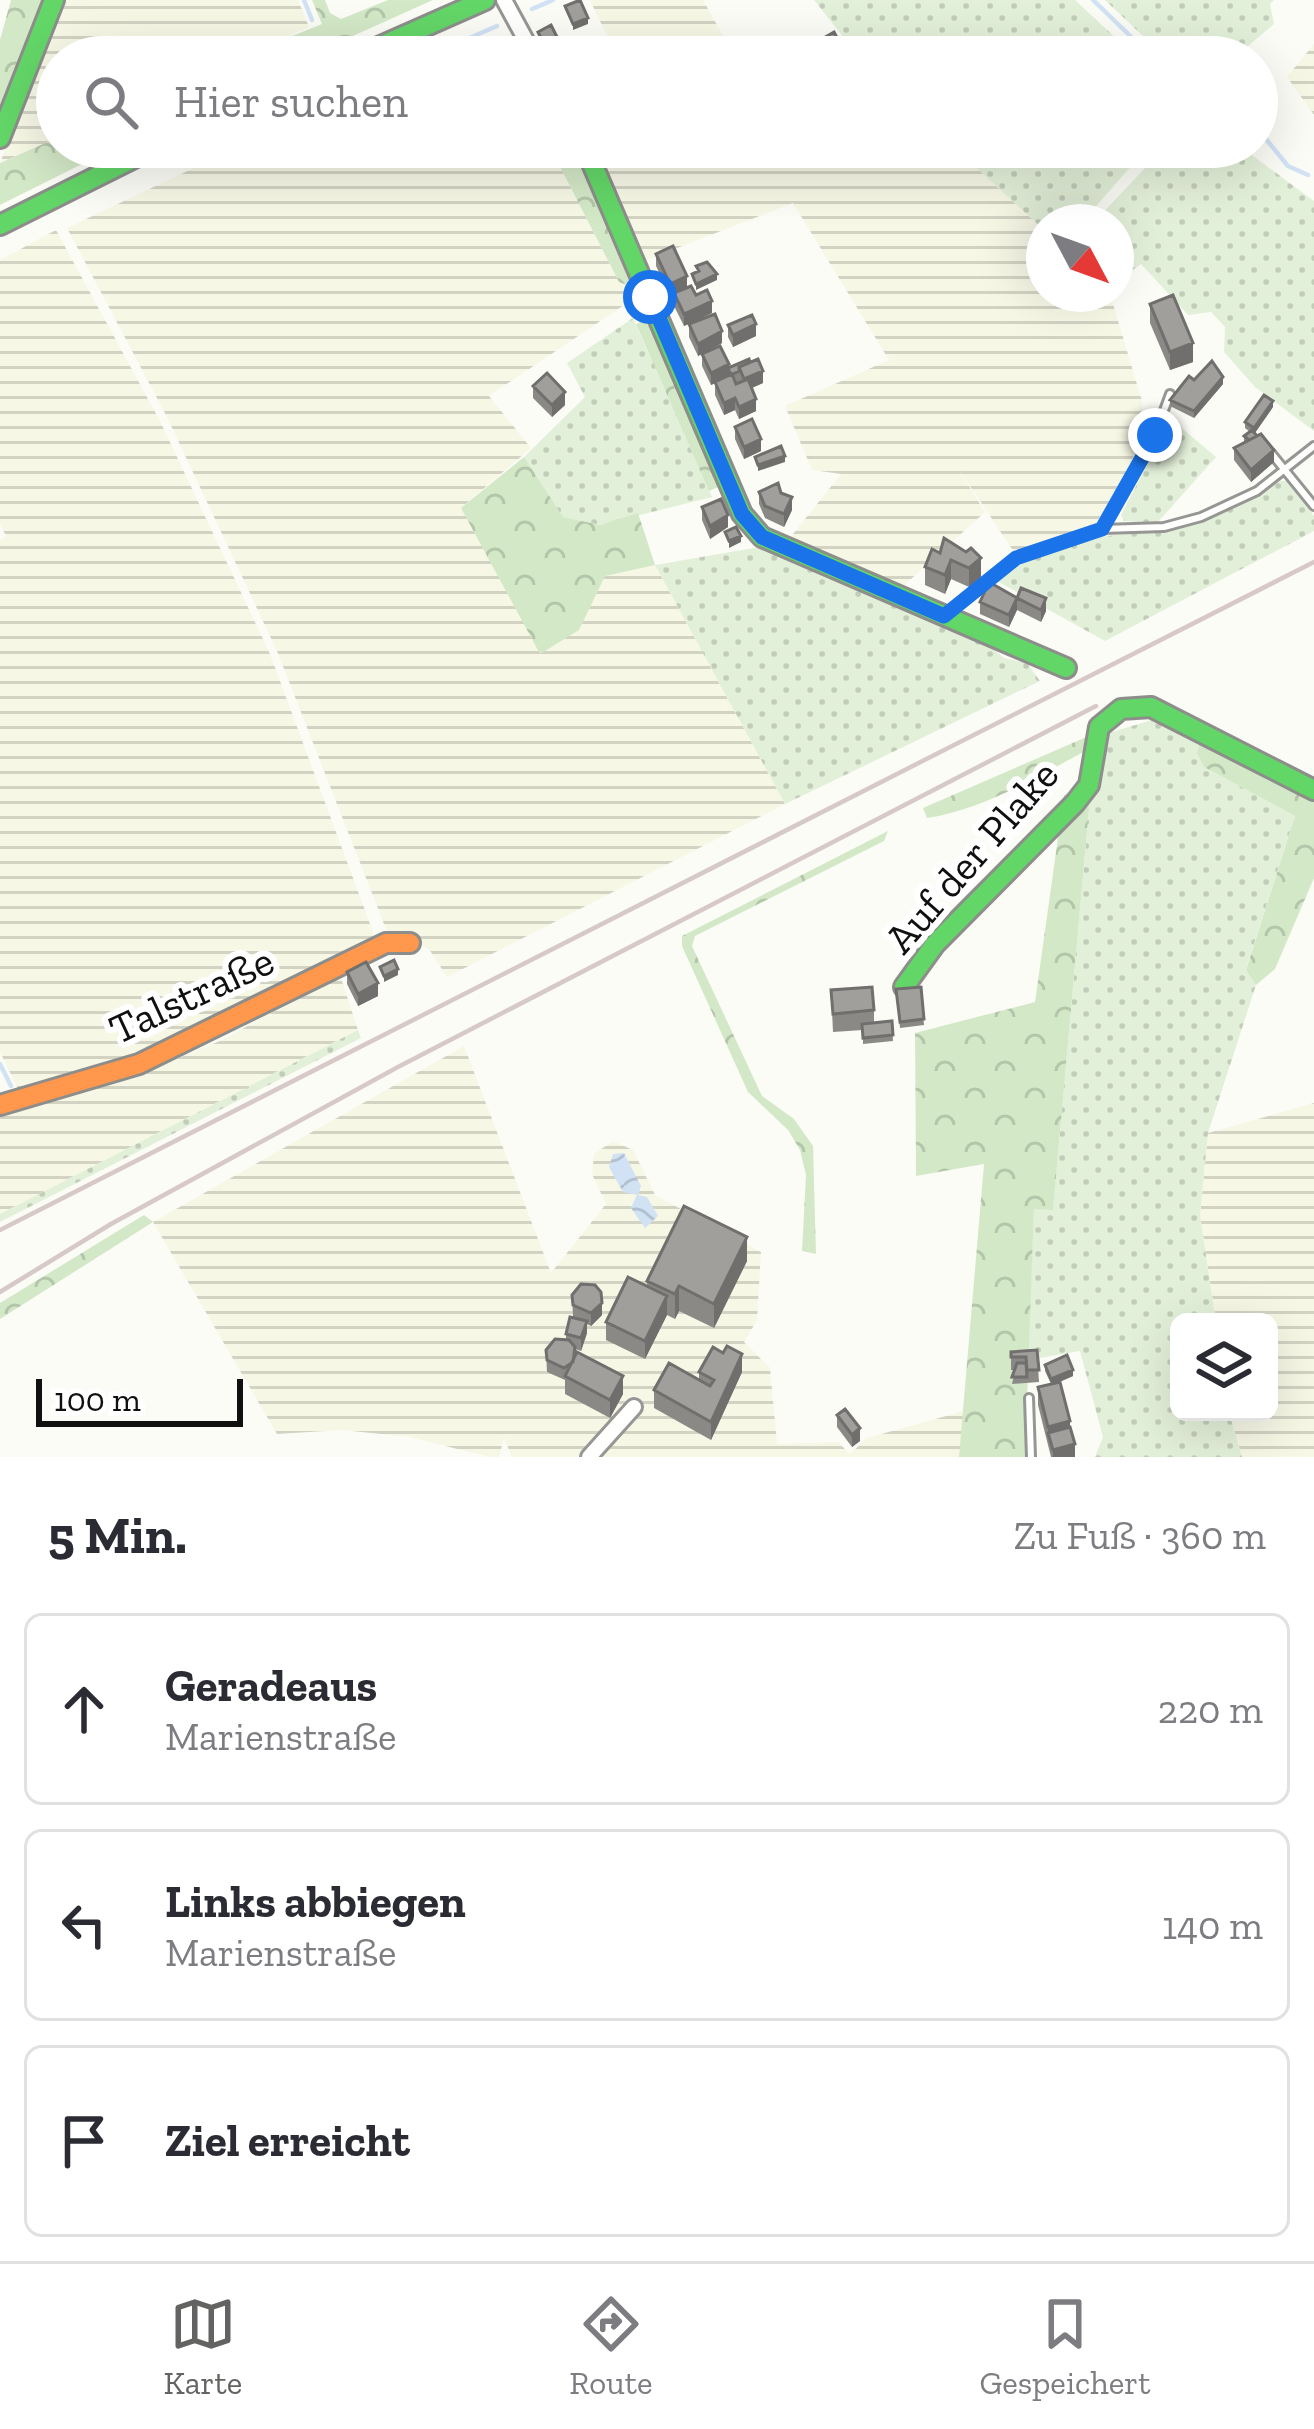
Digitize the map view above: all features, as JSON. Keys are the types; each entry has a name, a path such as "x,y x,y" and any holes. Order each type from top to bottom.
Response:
{"street":[{"path":"40,36 54,0"},
{"path":"403,36 484,0"},
{"path":"505,0 524,36"},
{"path":"0,138 36,46"},
{"path":"0,225 114,168"},
{"path":"594,168 742,514 762,537 1066,668"},
{"name":"Auf der Plake","path":"904,987 935,944 1076,803 1089,785 1099,727 1121,710 1151,707 1314,790"},
{"name":"Talstraße","path":"0,1105 139,1064 386,943 410,943"},
{"path":"590,1457 634,1407"}],"lane":[{"path":"1102,529 1155,435 1170,394"},
{"path":"1261,438 1314,506"},
{"path":"944,616 1016,558 1102,529 1163,527 1201,517 1286,473 1314,446"},
{"path":"1029,1398 1031,1457"}],"green space":[{"path":"11,0 47,0 0,128 0,40"},
{"path":"62,0 298,0 309,27 288,36 48,36"},
{"path":"312,0 325,0 330,13 341,19 388,0 433,0 353,36 292,36 322,24"},
{"path":"590,0 703,0 723,36 607,36"},
{"path":"814,0 1075,0 1114,36 842,36"},
{"path":"1105,0 1274,0 1270,4 1274,24 1260,36 1143,36"},
{"path":"1314,44 1314,115 1287,77"},
{"path":"36,68 36,147 0,163"},
{"path":"36,147 36,168 74,168 0,205 0,163"},
{"path":"194,168 561,168 619,282 631,287 633,299 489,396 531,448 461,508 579,630 605,575 655,565 785,804 447,977 429,949 386,929 277,651 167,417 67,228"},
{"path":"561,168 586,168 635,280 631,287 619,282"},
{"path":"601,168 977,168 1026,213 1026,312 1115,312 1142,401 1141,434 1125,481 1091,530 1014,552 958,468 985,512 900,589 789,539 841,474 812,470 785,406 889,360 793,203 644,261"},
{"path":"977,168 1130,168 1098,204 1026,204 1026,213"},
{"path":"1145,168 1269,168 1314,201 1314,431 1255,387 1224,352 1225,327 1211,312 1188,315 1141,264 1134,269 1134,204 1111,204"},
{"path":"56,230 160,421 270,654 376,940 136,1059 18,1089 0,1052 0,540 6,536 0,524 0,260"},
{"path":"652,317 725,484 709,491 636,324"},
{"path":"633,318 712,497 600,525 562,517 524,457 585,397 567,363"},
{"path":"1171,419 1216,457 1157,523 1124,521 1121,515"},
{"path":"524,457 563,517 600,525 638,513 655,565 605,576 579,630 540,654 461,508"},
{"path":"1288,481 1314,516 1314,531 1105,641 995,580 1038,551 1197,522 1240,505"},
{"path":"771,545 974,632 1004,658 1027,663 1040,681 785,804 655,565"},
{"path":"1152,720 1200,742 1197,753 1204,767 1295,816 1246,969 1256,985 1208,1133 1200,1215 1215,1313 1170,1313 1170,1421 1232,1421 1242,1457 1095,1457 1103,1437 1080,1351 1028,1360 1034,1208 1053,1209 1091,787 1109,733"},
{"path":"1091,735 1089,749 1031,780 970,807 927,818 923,808"},
{"path":"1200,742 1314,799 1314,878 1275,969 1256,985 1246,970 1295,816 1204,767 1197,753"},
{"path":"1091,787 1053,1210 1034,1209 1025,1457 959,1457 984,1164 916,1176 915,1033 1035,1002 1064,795"},
{"path":"888,831 884,841 695,936 692,946 762,1096 794,1119 813,1146 816,1254 802,1251 806,1175 800,1150 788,1130 748,1092 682,946 682,936"},
{"path":"340,975 358,1030 0,1214 0,1114 138,1075 222,1040"},
{"path":"358,1030 361,1038 0,1222 0,1214"},
{"path":"464,1046 551,1273 606,1204 592,1174 594,1154 613,1141 633,1150 655,1195 761,1252 757,1320 744,1342 770,1368 777,1444 838,1442 850,1454 867,1438 964,1411 959,1457 512,1457 504,1438 499,1457 489,1457 410,1437 342,1430 277,1434 153,1222"},
{"path":"1314,1103 1314,1457 1242,1457 1232,1421 1278,1421 1278,1313 1215,1313 1200,1215 1208,1133"},
{"path":"144,1215 153,1222 0,1319 0,1303"}],"water":[{"path":"624,1153 641,1186 638,1195 647,1197 658,1216 645,1228 631,1208 637,1195 623,1192 609,1167 613,1154"}],"building":[{"path":"580,0 588,18 573,24 565,6"},
{"path":"551,25 556,36 540,36 538,32"},
{"path":"673,246 687,276 670,284 656,254"},
{"path":"707,262 717,274 696,284 692,274 699,271 696,266"},
{"path":"691,286 696,295 707,290 712,301 684,314 674,293"},
{"path":"1173,295 1193,343 1170,352 1150,304"},
{"path":"715,314 722,331 698,344 689,324"},
{"path":"752,315 756,324 733,335 728,325"},
{"path":"720,346 729,364 711,373 702,354"},
{"path":"758,359 763,371 744,379 739,367"},
{"path":"1212,361 1223,377 1194,411 1170,400 1189,376 1194,380"},
{"path":"750,362 731,375 728,368"},
{"path":"547,373 565,392 552,405 533,386"},
{"path":"732,374 736,384 748,379 756,399 739,407 735,398 724,403 715,382"},
{"path":"1264,395 1273,401 1254,428 1245,422"},
{"path":"752,419 761,439 744,447 735,427"},
{"path":"1261,434 1274,450 1251,470 1234,448"},
{"path":"781,446 785,456 758,465 755,457"},
{"path":"778,483 781,493 792,497 784,514 765,506 759,492"},
{"path":"721,499 728,515 710,526 702,507"},
{"path":"736,527 741,536 729,541 725,532"},
{"path":"944,538 966,552 971,548 981,558 969,568 951,560 945,575 925,567 932,549 940,553"},
{"path":"989,582 1017,598 1009,615 980,602"},
{"path":"1021,588 1046,598 1041,610 1017,598"},
{"path":"394,960 398,969 384,976 380,967"},
{"path":"366,962 378,983 358,994 347,972"},
{"path":"872,987 874,1010 833,1014 831,990"},
{"path":"921,987 924,1019 900,1022 896,989"},
{"path":"892,1021 893,1035 863,1038 862,1024"},
{"path":"684,1206 747,1237 714,1304 679,1286 675,1294 647,1281"},
{"path":"628,1277 667,1296 645,1341 606,1322"},
{"path":"581,1284 595,1285 601,1292 602,1303 591,1313 573,1305 572,1295"},
{"path":"570,1317 587,1321 581,1338 566,1334"},
{"path":"555,1339 569,1340 575,1347 573,1362 564,1368 547,1360 546,1350"},
{"path":"727,1346 742,1354 711,1422 654,1390 669,1363 710,1386 714,1380 699,1372 713,1347 723,1353"},
{"path":"1037,1350 1039,1370 1027,1370 1026,1357 1011,1357 1011,1352"},
{"path":"577,1352 623,1376 610,1400 565,1376"},
{"path":"1067,1355 1073,1370 1051,1379 1045,1365"},
{"path":"1017,1363 1026,1363 1027,1377 1012,1377"},
{"path":"1060,1382 1070,1421 1048,1427 1038,1387"},
{"path":"845,1409 860,1428 852,1435 837,1415"},
{"path":"1070,1427 1075,1444 1053,1450 1048,1433"}],"waterway":[{"path":"304,0 312,20"},
{"path":"532,9 553,0"},
{"path":"1093,0 1130,36"},
{"path":"474,36 497,26"},
{"path":"1278,154 1288,166 1308,175"},
{"path":"176,1055 279,1005"},
{"path":"0,1064 11,1086"}],"railway":[{"path":"0,1230 1314,562"},
{"path":"0,1292 111,1224 398,1067 1096,706"}],"traffic: fast":[{"path":"40,36 54,0"},
{"path":"404,36 485,0"},
{"path":"0,138 36,46"},
{"path":"0,225 114,168"},
{"path":"594,168 742,514 762,537 1066,668"},
{"path":"904,987 935,944 1075,803 1089,785 1099,727 1121,709 1151,707 1314,790"}],"traffic: slow":[{"path":"0,1105 139,1064 386,943 410,943"}],"route":[{"path":"650,297 742,514 762,537 944,616 1016,558 1102,529 1155,435"}]}
